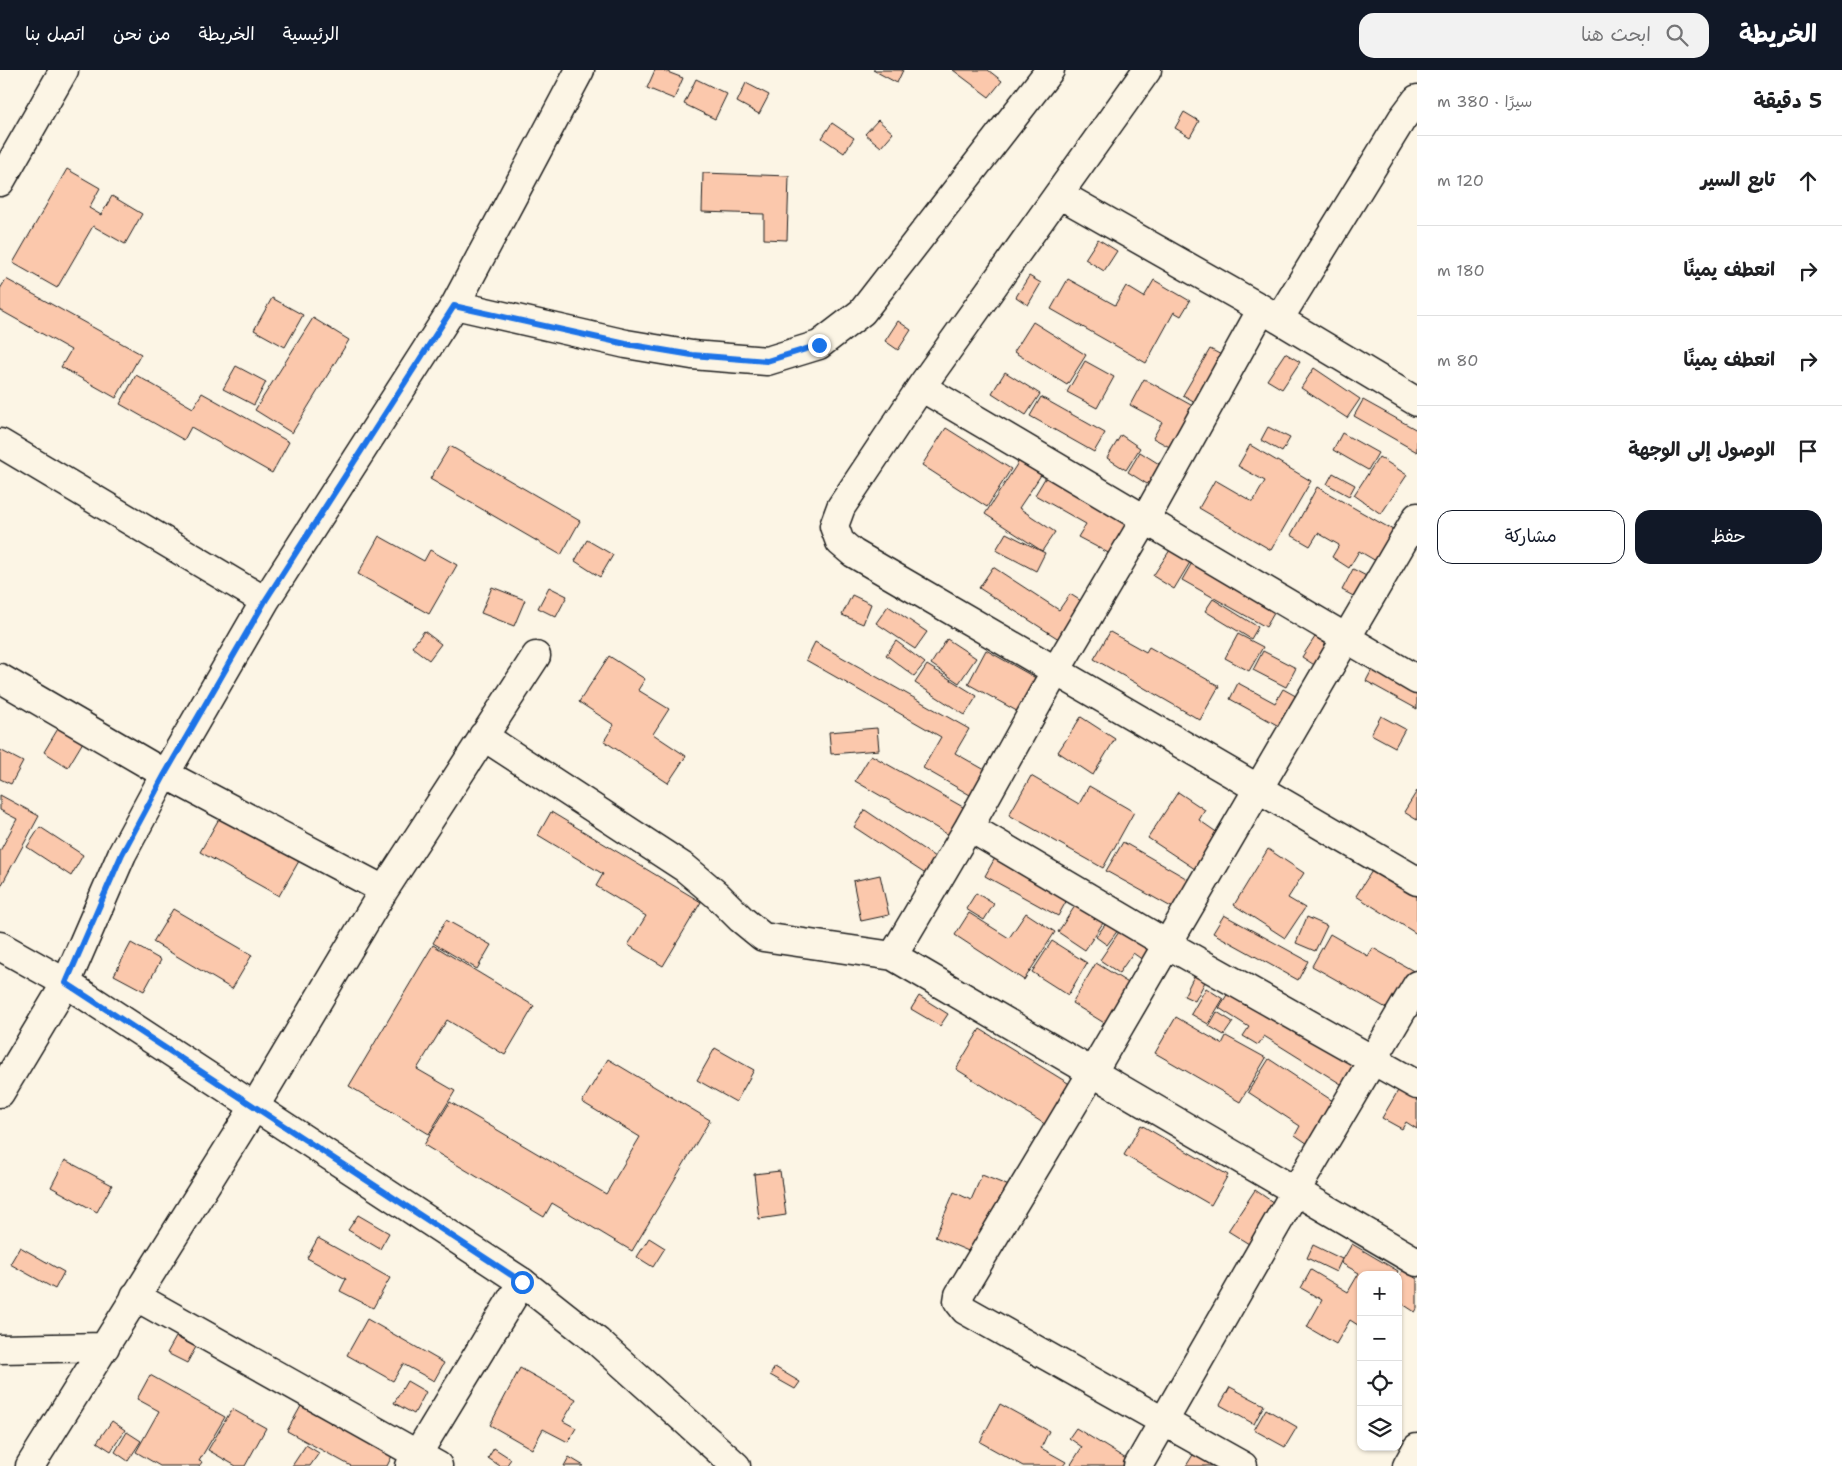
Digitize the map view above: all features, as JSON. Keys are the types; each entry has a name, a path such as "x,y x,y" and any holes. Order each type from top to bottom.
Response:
{"street":[{"path":"0,182 64,70"},
{"path":"454,306 626,344 692,355 767,361 819,345 862,312 1050,70"},
{"path":"1147,70 921,387 842,507 834,526 840,542 853,553 1054,672 1259,788 1417,881"},
{"path":"0,1093 66,983 122,854 165,774 265,601 454,306 576,71"},
{"path":"893,956 969,827 1054,672 1271,314 1417,99"},
{"path":"1059,194 1271,314 1417,402"},
{"path":"921,387 1417,680"},
{"path":"0,443 265,601"},
{"path":"1243,1466 964,1310 958,1301 959,1295 1092,1073 1417,517"},
{"path":"30,1466 255,1106 384,890 536,656"},
{"path":"0,678 165,774 384,890"},
{"path":"483,736 685,868 718,895 741,919 763,937 893,956 1417,1262"},
{"path":"969,827 1167,944 1373,1058 1417,1085"},
{"path":"0,946 66,983 522,1282 598,1342 736,1466"},
{"path":"1138,1466 1295,1192 1417,985"},
{"path":"135,1296 422,1462 522,1282"},
{"path":"0,1349 105,1347"},
{"path":"1407,1466 1417,1448"}],"building":[{"path":"655,70 662,70 683,78 674,99 647,88"},
{"path":"873,70 903,70 897,83"},
{"path":"953,70 988,70 1002,81 989,97"},
{"path":"696,79 727,94 715,119 684,104"},
{"path":"746,83 769,95 759,114 737,102"},
{"path":"1184,112 1199,121 1190,137 1175,128"},
{"path":"878,120 893,133 881,147 865,134"},
{"path":"832,123 854,138 844,153 822,138"},
{"path":"67,169 100,188 89,208 101,215 112,196 142,214 125,244 93,226 57,288 13,263"},
{"path":"703,173 789,176 787,240 764,239 764,214 702,212"},
{"path":"1098,239 1117,251 1104,271 1085,259"},
{"path":"1029,276 1041,283 1028,305 1016,297"},
{"path":"6,279 141,354 116,398 61,367 71,350 0,310 0,289"},
{"path":"1068,279 1115,305 1126,286 1144,297 1154,280 1190,301 1181,316 1174,312 1146,363 1051,309"},
{"path":"272,298 303,315 285,347 254,330"},
{"path":"313,318 349,340 292,433 255,410"},
{"path":"898,321 911,330 898,350 885,341"},
{"path":"1033,322 1086,355 1067,385 1014,352"},
{"path":"1210,349 1229,359 1202,406 1183,395"},
{"path":"1285,353 1300,362 1282,389 1267,380"},
{"path":"1085,361 1114,377 1097,408 1067,392"},
{"path":"236,366 266,382 254,405 223,389"},
{"path":"1314,368 1360,399 1347,418 1301,388"},
{"path":"1005,372 1040,394 1026,415 992,393"},
{"path":"136,375 193,408 202,393 289,442 272,473 191,427 184,440 120,404"},
{"path":"1144,379 1200,410 1177,451 1153,438 1162,422 1130,405"},
{"path":"1041,397 1105,433 1094,452 1030,416"},
{"path":"1363,400 1417,430 1417,452 1354,416"},
{"path":"1268,427 1290,438 1282,452 1261,440"},
{"path":"946,428 1011,469 987,507 922,465"},
{"path":"1342,433 1378,453 1368,470 1333,450"},
{"path":"1121,435 1140,448 1126,470 1107,458"},
{"path":"1250,445 1311,481 1271,550 1199,508 1215,480 1253,502 1265,481 1238,466"},
{"path":"450,446 580,521 561,555 430,479"},
{"path":"1140,452 1167,469 1155,489 1128,472"},
{"path":"1379,457 1407,475 1381,514 1354,495"},
{"path":"1021,458 1043,472 1019,508 1055,532 1042,551 985,514"},
{"path":"1333,473 1355,485 1349,496 1327,484"},
{"path":"1047,475 1134,524 1116,557 1078,537 1086,524 1035,495"},
{"path":"1317,487 1393,530 1376,561 1359,551 1349,568 1332,557 1339,545 1318,533 1310,546 1291,535"},
{"path":"1006,533 1045,553 1036,571 996,550"},
{"path":"379,536 424,561 430,550 457,565 429,614 358,574"},
{"path":"587,540 613,555 600,577 575,561"},
{"path":"1172,547 1192,559 1174,589 1153,576"},
{"path":"1193,561 1277,608 1266,627 1182,580"},
{"path":"993,567 1059,610 1070,594 1089,606 1065,643 979,588"},
{"path":"1353,569 1372,579 1361,600 1342,590"},
{"path":"492,587 525,600 514,626 481,613"},
{"path":"549,587 567,596 556,617 538,608"},
{"path":"852,595 871,604 863,624 842,615"},
{"path":"1213,599 1258,627 1251,639 1205,611"},
{"path":"888,606 927,632 915,649 876,623"},
{"path":"424,631 441,644 429,660 412,647"},
{"path":"1110,632 1146,652 1149,647 1219,686 1200,720 1094,659"},
{"path":"1238,634 1263,647 1249,671 1225,658"},
{"path":"1315,637 1332,648 1319,668 1302,657"},
{"path":"947,639 976,658 959,683 931,664"},
{"path":"896,641 925,663 914,676 886,655"},
{"path":"815,642 969,729 955,753 992,774 977,799 923,768 941,737 806,660"},
{"path":"986,650 1043,682 1024,715 968,684"},
{"path":"1263,651 1296,668 1286,687 1253,670"},
{"path":"609,656 645,679 638,690 669,709 653,734 686,756 668,783 604,741 614,725 579,702"},
{"path":"1378,658 1417,679 1417,709 1366,681"},
{"path":"927,665 977,696 965,715 915,683"},
{"path":"1238,683 1275,703 1283,689 1303,700 1286,730 1230,699"},
{"path":"1381,716 1405,729 1395,747 1371,734"},
{"path":"1081,717 1115,739 1093,775 1058,752"},
{"path":"59,727 83,742 68,767 44,752"},
{"path":"877,728 879,750 831,754 829,732"},
{"path":"0,750 23,762 11,784 0,779"},
{"path":"871,755 970,811 954,838 855,781"},
{"path":"1031,776 1079,804 1089,786 1134,812 1103,868 1009,815"},
{"path":"1417,791 1417,820 1404,812"},
{"path":"1178,792 1205,810 1199,820 1225,838 1201,873 1148,838"},
{"path":"0,795 39,816 0,888 0,851 17,819 0,810"},
{"path":"865,810 941,861 930,877 854,827"},
{"path":"551,812 701,902 663,966 628,945 646,916 596,886 603,874 538,835"},
{"path":"220,817 299,861 279,896 200,852"},
{"path":"40,827 83,855 71,876 27,847"},
{"path":"1123,842 1198,885 1182,913 1106,871"},
{"path":"1268,849 1304,873 1288,898 1305,908 1285,938 1234,905"},
{"path":"995,858 1068,898 1058,916 985,876"},
{"path":"1375,866 1417,892 1417,934 1356,896"},
{"path":"880,875 889,915 861,921 853,881"},
{"path":"976,893 994,904 984,920 966,909"},
{"path":"1075,906 1103,923 1085,950 1058,932"},
{"path":"173,909 252,955 232,989 153,942"},
{"path":"969,913 1009,938 1026,913 1055,932 1024,980 955,935"},
{"path":"1224,915 1308,961 1298,980 1213,933"},
{"path":"1307,917 1327,926 1315,951 1296,943"},
{"path":"446,920 491,945 477,969 433,943"},
{"path":"1107,922 1118,930 1107,945 1096,937"},
{"path":"1123,926 1159,952 1150,965 1133,953 1119,973 1100,960"},
{"path":"1330,934 1368,956 1373,948 1417,973 1395,1013 1312,966"},
{"path":"1052,941 1087,963 1068,995 1032,972"},
{"path":"131,943 161,960 144,991 114,975"},
{"path":"433,945 534,1006 505,1055 447,1020 417,1069 455,1091 429,1134 349,1086"},
{"path":"1096,963 1138,989 1114,1029 1072,1003"},
{"path":"1195,974 1206,980 1195,1001 1184,996"},
{"path":"1206,988 1223,999 1208,1024 1191,1014"},
{"path":"1231,988 1361,1069 1349,1089 1264,1036 1258,1045 1243,1036 1249,1027 1219,1008"},
{"path":"919,996 948,1014 940,1026 911,1009"},
{"path":"1217,1012 1233,1022 1224,1035 1209,1026"},
{"path":"1176,1017 1222,1044 1226,1036 1266,1058 1240,1102 1155,1053"},
{"path":"980,1029 1081,1091 1056,1131 956,1069"},
{"path":"715,1048 754,1070 736,1102 697,1080"},
{"path":"608,1059 710,1120 632,1251 552,1203 544,1217 424,1145 450,1102 606,1194 640,1137 582,1102"},
{"path":"1269,1059 1342,1107 1314,1148 1295,1135 1300,1126 1248,1092"},
{"path":"1399,1089 1417,1099 1417,1129 1406,1122 1402,1129 1382,1118"},
{"path":"1141,1125 1228,1175 1211,1205 1124,1155"},
{"path":"65,1160 112,1185 97,1212 51,1187"},
{"path":"780,1171 786,1215 759,1219 754,1174"},
{"path":"982,1175 1019,1190 978,1255 935,1237 954,1192 971,1200"},
{"path":"1255,1190 1283,1209 1257,1249 1228,1231"},
{"path":"358,1215 389,1233 380,1249 348,1230"},
{"path":"318,1238 390,1278 373,1308 340,1291 346,1279 307,1258"},
{"path":"649,1238 665,1248 653,1267 637,1257"},
{"path":"1352,1244 1398,1271 1357,1272 1341,1263"},
{"path":"1313,1245 1342,1259 1336,1272 1307,1258"},
{"path":"20,1247 64,1272 55,1289 10,1264"},
{"path":"1311,1270 1348,1292 1357,1276 1357,1324 1350,1320 1336,1344 1307,1327 1322,1300 1301,1288"},
{"path":"1403,1270 1417,1279 1417,1309 1415,1312 1402,1304"},
{"path":"367,1319 444,1363 434,1381 403,1364 393,1381 347,1355"},
{"path":"176,1337 196,1347 187,1363 167,1353"},
{"path":"775,1367 800,1382 795,1389 770,1375"},
{"path":"520,1368 576,1399 563,1421 576,1428 568,1442 543,1429 532,1449 490,1425"},
{"path":"150,1375 225,1417 199,1461 202,1462 199,1466 160,1466 136,1452 159,1411 137,1399"},
{"path":"407,1381 426,1392 414,1414 394,1403"},
{"path":"1230,1387 1264,1405 1254,1424 1220,1405"},
{"path":"1000,1404 1049,1431 1041,1448 1066,1462 1063,1466 1023,1466 980,1442"},
{"path":"301,1406 392,1456 387,1466 351,1466 287,1431"},
{"path":"232,1409 266,1428 245,1466 236,1466 208,1450"},
{"path":"1266,1409 1297,1427 1285,1447 1254,1430"},
{"path":"112,1421 125,1430 111,1451 97,1442"},
{"path":"1076,1428 1131,1462 1128,1466 1070,1466 1082,1447 1069,1438"},
{"path":"127,1432 141,1441 128,1461 115,1452"},
{"path":"306,1445 319,1453 310,1466 292,1466"},
{"path":"494,1448 511,1459 506,1466 500,1466 488,1458"},
{"path":"1196,1450 1223,1466 1186,1466"},
{"path":"569,1457 584,1466 564,1466"}],"route":[{"path":"522,1282 66,983 122,854 165,774 265,601 454,306 626,344 692,355 767,361 819,345"}]}
